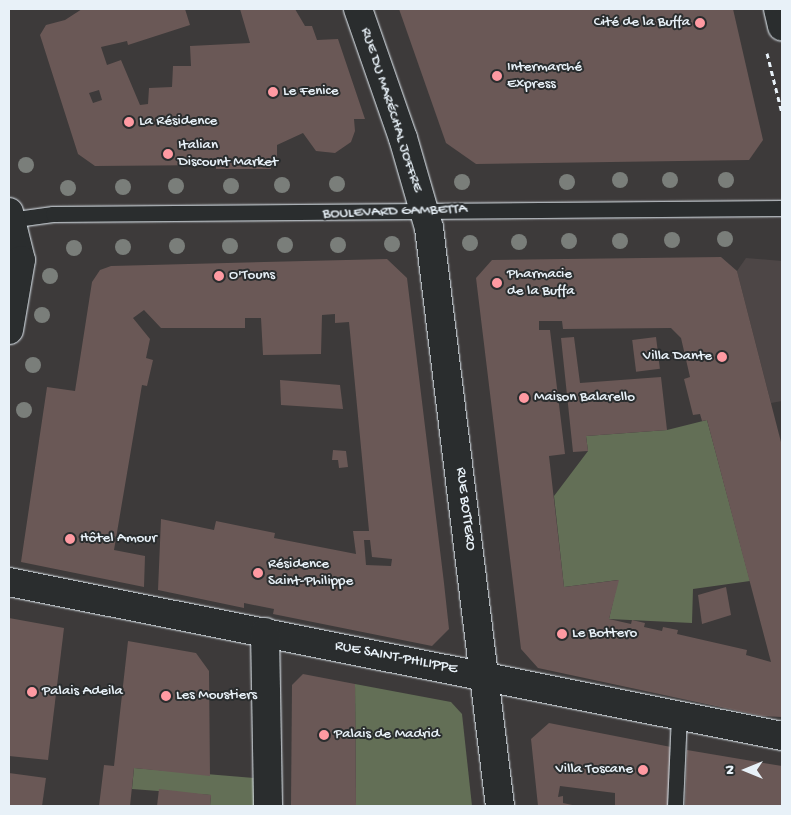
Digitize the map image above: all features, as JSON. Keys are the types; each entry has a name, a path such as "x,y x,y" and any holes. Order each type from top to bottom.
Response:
{"street":[{"name":"RUE DU MARÉCHAL JOFFRE","path":"358,9 403,138 424,212"},
{"path":"774,37 778,9"},
{"name":"RUE BOTTERO","path":"424,212 434,264 486,676 500,806"},
{"path":"9,217 21,260 9,330"},
{"name":"RUE SAINT-PHILIPPE","path":"9,582 782,736"},
{"path":"266,632 268,806"}],"lane":[{"name":"BOULEVARD GAMBETTA","path":"9,217 53,214 782,208"},
{"path":"675,806 679,716"}],"path":[{"path":"774,37 782,113"}],"shaded area":[{"path":"746,258 782,261 782,401 771,403 737,271"}],"green space":[{"path":"707,420 750,581 693,589 692,623 609,619 618,580 564,587 554,496 588,451 586,436 667,430"},
{"path":"355,684 451,702 462,714 472,806 356,806"},
{"path":"134,768 254,778 254,806 210,806 211,795 132,789"}],"building":[{"path":"82,9 185,9 190,25 128,45 127,41 101,47 107,65 121,60 140,105 148,104 149,88 172,87 173,66 191,66 190,46 250,43 240,9 295,9 305,26 312,26 317,40 338,39 365,119 354,119 355,131 351,142 335,153 316,151 303,133 277,145 277,162 271,162 271,169 216,169 216,165 95,166 78,154 40,35 46,25 65,20","holes":["99,90 102,100 93,103 89,93"]},
{"path":"399,9 733,9 763,140 749,160 476,164 446,143"},
{"path":"721,257 737,271 782,446 782,717 762,716 538,668 521,649 476,278 492,260","holes":["539,321 562,321 563,329 671,328 681,338 690,377 684,379 693,415 700,414 702,421 707,420 771,662 746,655 747,650 677,634 678,630 663,627 662,631 644,627 645,623 632,620 631,624 609,619 619,580 564,587 549,456 565,454 550,330 539,330"]},
{"path":"387,259 407,278 449,629 432,646 273,614 274,609 244,603 244,608 158,590 161,519 214,530 216,521 275,533 274,538 356,554 353,531 369,531 349,322 335,323 335,314 322,315 321,354 263,355 261,318 245,318 245,328 161,328 144,310 133,318 150,339 146,358 153,360 147,386 142,385 114,550 145,556 144,587 21,562 47,387 75,391 92,282 100,270 111,266","holes":["364,540 370,540 372,557 392,559 391,566 366,565"]},
{"path":"574,337 580,383 661,377 667,430 586,436 588,451 573,452 561,338"},
{"path":"656,337 660,369 636,372 632,340"},
{"path":"280,380 340,385 343,409 281,405"},
{"path":"333,450 346,451 348,467 339,468 338,460 332,460"},
{"path":"726,587 731,615 702,624 698,595"},
{"name":"Palais Adeila","path":"9,618 64,628 48,760 9,756"},
{"name":"Les Moustiers","path":"128,641 196,653 209,671 210,776 134,768 130,806 99,806 104,765 114,766"},
{"name":"Palais de Madrid","path":"303,674 355,684 356,806 291,806 292,685"},
{"path":"549,723 671,747 669,806 615,806 615,793 560,786 558,797 563,796 563,803 577,806 538,806 531,739"},
{"path":"687,750 782,766 782,806 685,806"},
{"path":"9,773 46,778 42,806 9,806"},
{"path":"159,789 211,795 210,806 157,806"}],"place":[{"name":"Cité de la Buffa","path":"700,23"},
{"name":"Intermarché Express","path":"497,76"},
{"name":"Le Fenice","path":"273,92"},
{"name":"La Résidence","path":"129,122"},
{"name":"Italian Discount Market","path":"168,154"},
{"name":"O'Touns","path":"219,276"},
{"name":"Pharmacie de la Buffa","path":"497,283"},
{"name":"Villa Dante","path":"722,357"},
{"name":"Maison Balarello","path":"524,398"},
{"name":"Hôtel Amour","path":"70,539"},
{"name":"Résidence Saint-Philippe","path":"258,573"},
{"name":"Le Bottero","path":"562,634"},
{"name":"Palais Adeila","path":"32,692"},
{"name":"Les Moustiers","path":"166,696"},
{"name":"Palais de Madrid","path":"324,735"},
{"name":"Villa Toscane","path":"643,770"}]}
